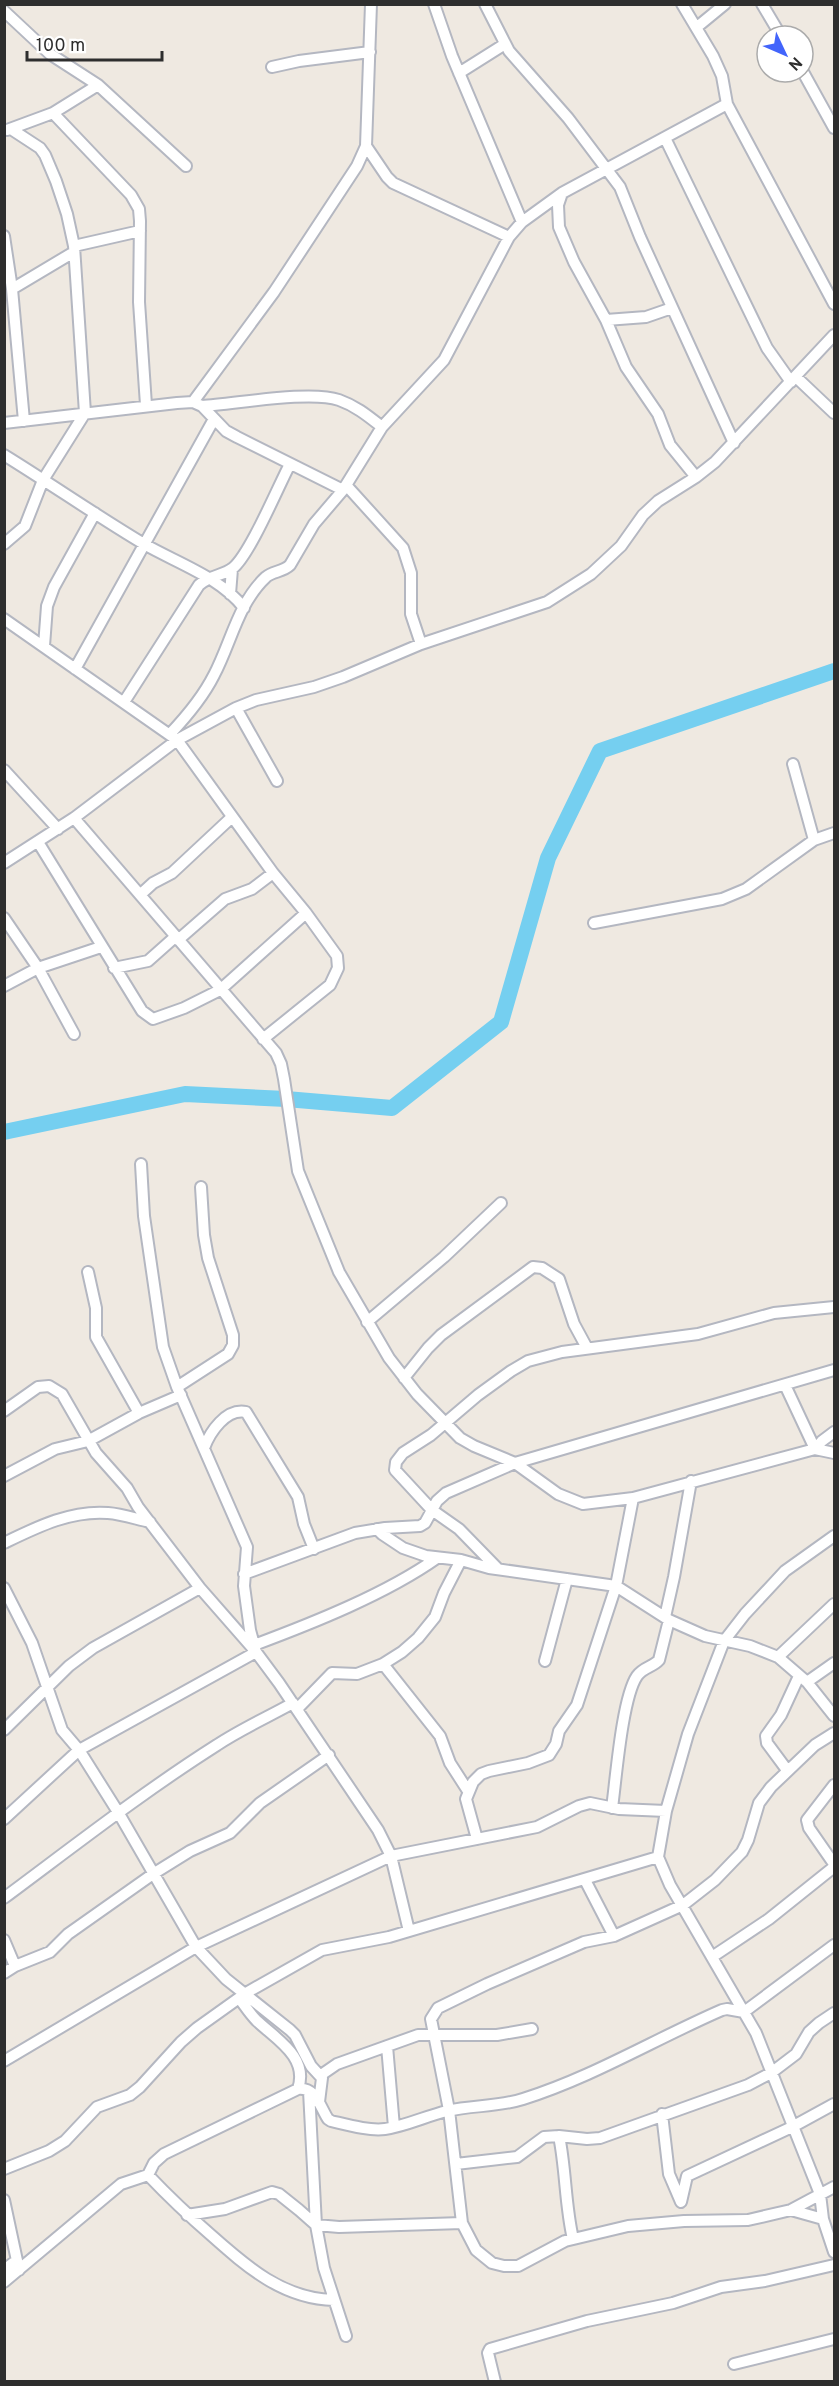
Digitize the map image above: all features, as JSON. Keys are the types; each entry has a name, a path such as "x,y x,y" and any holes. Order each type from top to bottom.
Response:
{"street":[{"path":"198,404 357,166 366,146 371,4"},
{"path":"435,4 459,73 522,222"},
{"path":"485,4 504,44 568,118 620,187 734,443"},
{"path":"682,4 697,27 722,76 727,104 834,304"},
{"path":"697,27 725,4"},
{"path":"762,4 774,24"},
{"path":"4,11 50,54 98,85 186,166"},
{"path":"459,73 504,44"},
{"path":"272,67 299,61 370,52"},
{"path":"809,84 834,128"},
{"path":"8,130 53,113 98,85"},
{"path":"174,737 211,681 244,608 267,576 286,569 290,565 314,524 345,487 382,427 444,360 509,237 522,222 562,193 727,104"},
{"path":"53,113 131,195 139,209 139,303 146,405"},
{"path":"4,544 25,526 43,480 85,413 74,249 60,192 45,154 40,148 8,130"},
{"path":"665,138 767,348 794,379 834,413"},
{"path":"366,146 393,183 509,237"},
{"path":"562,193 558,205 559,227 574,262 606,320 626,367 658,414 670,445 696,477"},
{"path":"12,289 74,249 140,231"},
{"path":"4,236 12,289 24,421"},
{"path":"606,320 646,317 672,308"},
{"path":"4,863 58,830 174,737 255,700 314,687 343,677 421,644 547,602 570,588 608,559 621,546 643,515 658,501 696,477 734,443 834,335"},
{"path":"4,423 146,405 316,396 337,399 356,407 382,427"},
{"path":"198,404 237,437 290,464 345,487 390,533 406,554 411,573 411,614 421,644"},
{"path":"75,669 214,419"},
{"path":"4,455 145,544 207,578 230,594 244,608"},
{"path":"230,594 232,569 250,544 290,464"},
{"path":"44,646 47,606 54,586 95,513"},
{"path":"124,702 192,594 207,578 232,569"},
{"path":"4,619 174,737 337,956 338,968 330,985 263,1039"},
{"path":"236,708 277,781"},
{"path":"793,764 814,840"},
{"path":"4,770 58,830"},
{"path":"141,894 153,883 172,873 232,817"},
{"path":"74,818 276,1053 281,1064 298,1172 339,1272 389,1358 404,1378 460,1438 515,1463 558,1494 583,1504 633,1498 815,1449 834,1453"},
{"path":"594,923 722,899 737,894 814,840 834,833"},
{"path":"38,842 114,968 142,1011 153,1019 159,1019 220,990 306,913"},
{"path":"114,968 148,961 225,899 252,889 273,873"},
{"path":"4,918 38,968 74,1034"},
{"path":"4,986 38,968 101,947"},
{"path":"141,1164 144,1216 163,1347 179,1391 247,1547 244,1574 247,1612 255,1649"},
{"path":"4,1476 55,1449 88,1441 179,1391 228,1354 233,1345 233,1335 208,1258 201,1187"},
{"path":"367,1322 444,1257 501,1203"},
{"path":"404,1378 441,1335 533,1267 542,1268 559,1279 574,1324 587,1348"},
{"path":"88,1272 96,1308 96,1337 139,1413"},
{"path":"498,1569 459,1529 432,1510 395,1470 394,1466 403,1453 445,1424 478,1395 528,1361 587,1348 698,1334 774,1313 834,1306"},
{"path":"244,1574 355,1533 420,1526 437,1501 446,1493 515,1463 834,1370"},
{"path":"785,1385 815,1449"},
{"path":"4,1411 38,1387 49,1386 62,1394 88,1441 103,1462 127,1488 200,1588 255,1649 378,1830 391,1856 409,1931"},
{"path":"204,1448 209,1435 223,1420 239,1412 246,1412 298,1497 304,1524 314,1549"},
{"path":"815,1449 834,1432"},
{"path":"612,1808 623,1727 633,1682 639,1673 657,1663 662,1656 691,1481"},
{"path":"477,1839 467,1809 468,1791 481,1774 542,1759 554,1749 559,1731 577,1705 616,1586 633,1498"},
{"path":"4,1543 48,1522 76,1515 109,1513 150,1522"},
{"path":"377,1529 404,1548 426,1556 616,1586 667,1618 705,1636 750,1646 778,1657 803,1679 834,1716"},
{"path":"834,1536 785,1571 745,1614 724,1641 688,1734 666,1811 658,1857 663,1872 760,2043 820,2194 823,2219 834,2252"},
{"path":"4,1819 79,1750 255,1649 398,1583 437,1558"},
{"path":"4,1898 118,1812 218,1744 295,1706 332,1674 357,1674 383,1664 402,1652 429,1625 461,1560"},
{"path":"545,1661 567,1580"},
{"path":"4,1588 32,1642 62,1730 79,1750 118,1812 196,1947 242,1995 295,2035 311,2066 321,2075 323,2083 319,2102"},
{"path":"4,1730 69,1666 93,1648 200,1588"},
{"path":"778,1657 834,1604"},
{"path":"787,1770 767,1743 766,1736 803,1679 834,1663"},
{"path":"383,1664 440,1736 450,1763 468,1791"},
{"path":"834,1733 787,1770 759,1803 742,1852 715,1880 683,1905 614,1936 584,1942 450,2001 433,2014 431,2019 449,2110 462,2223 476,2250 492,2263 504,2266 524,2264 551,2247 573,2239 627,2226 684,2221 748,2220 791,2210 834,2187"},
{"path":"4,1973 50,1952 68,1934 153,1874 190,1851 230,1833 260,1803 329,1755"},
{"path":"712,1956 769,1919 834,1865 809,1828 807,1820 834,1785"},
{"path":"4,2061 196,1947 391,1856 537,1827 579,1806 590,1803 612,1808 666,1811"},
{"path":"4,2169 49,2151 75,2133 90,2112 97,2107 130,2095 148,2079 181,2042 242,1995 322,1950 409,1931 658,1857"},
{"path":"585,1880 614,1936"},
{"path":"4,1940 15,1966"},
{"path":"4,2282 18,2265 122,2184 148,2175 154,2163 164,2154 298,2089 309,2091 331,2121 379,2129 394,2127 449,2110 494,2106 522,2100 592,2073 672,2032 722,2010 744,2012 834,1945"},
{"path":"242,1995 255,2019 293,2053 301,2077 298,2089"},
{"path":"456,2164 517,2157 524,2154 539,2139 560,2136 600,2138 748,2085 771,2073 796,2054 809,2032 834,2013"},
{"path":"321,2075 337,2064 411,2037 433,2034 497,2035 532,2029"},
{"path":"387,2046 394,2127"},
{"path":"309,2091 316,2225 322,2260 346,2336"},
{"path":"681,2202 687,2176 792,2127 834,2104"},
{"path":"662,2114 669,2174 681,2202 684,2221"},
{"path":"560,2136 564,2158 567,2210 573,2239"},
{"path":"148,2175 187,2215 240,2260 278,2286 306,2297 334,2300"},
{"path":"187,2215 225,2209 272,2192 279,2194 316,2225 339,2227 462,2223"},
{"path":"5,2206 18,2265"},
{"path":"791,2210 823,2219"},
{"path":"4,2270 18,2265"},
{"path":"495,2382 488,2353 490,2349 587,2321 673,2302 721,2287 765,2281 834,2265"},
{"path":"734,2364 834,2339"}],"waterway":[{"path":"4,1132 185,1094 286,1099 392,1108 501,1022 548,858 600,751 834,671"}]}
